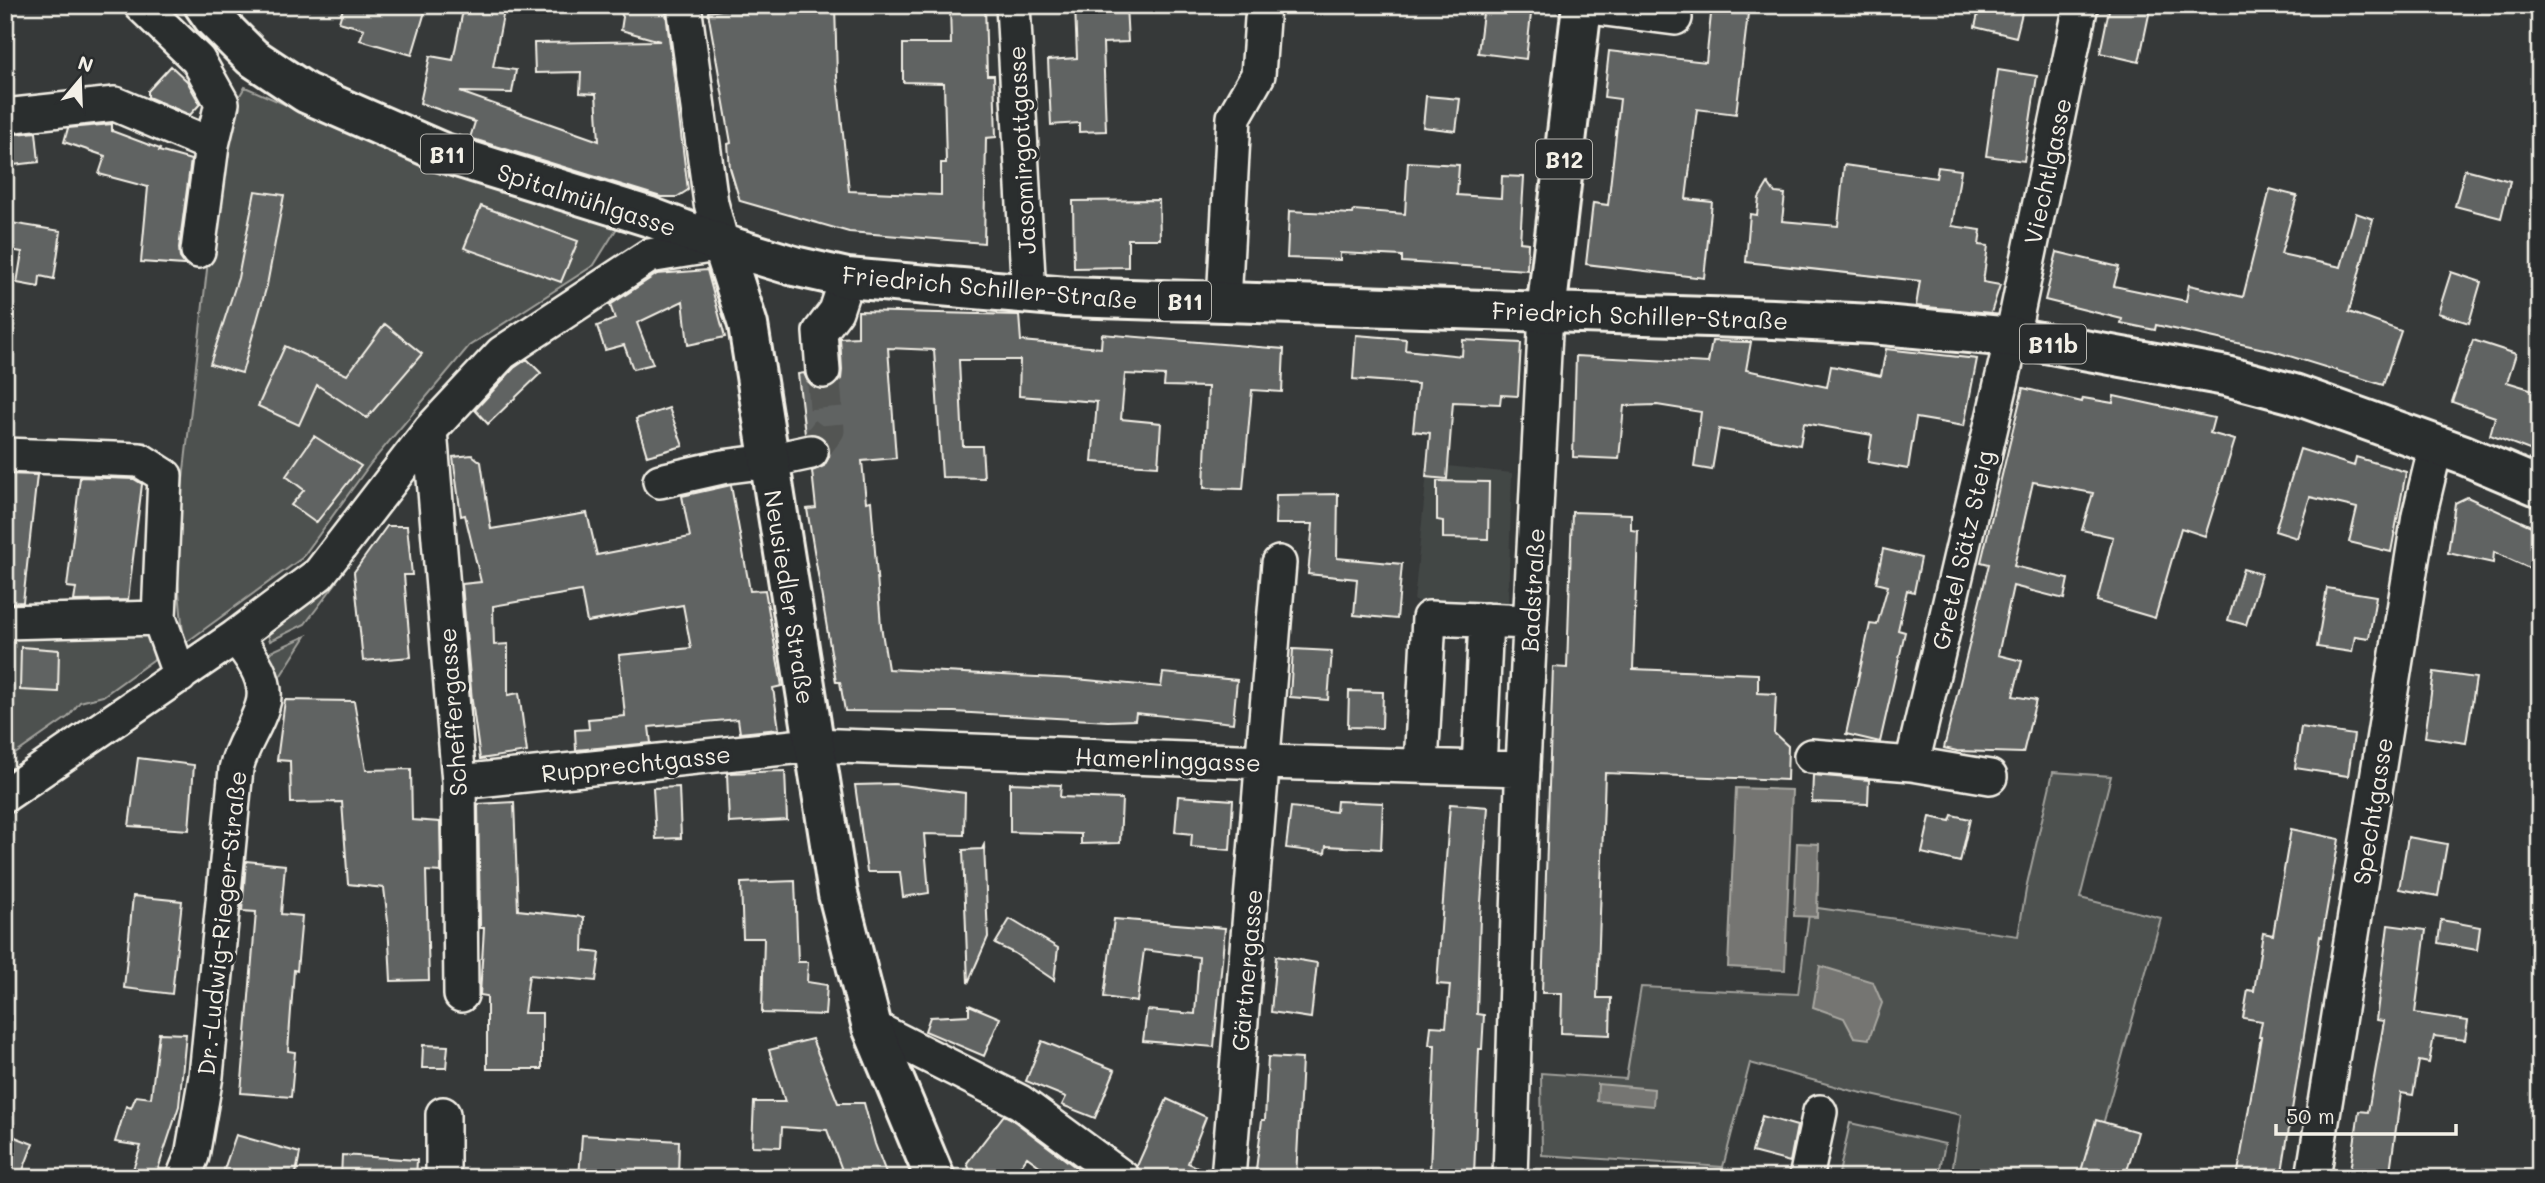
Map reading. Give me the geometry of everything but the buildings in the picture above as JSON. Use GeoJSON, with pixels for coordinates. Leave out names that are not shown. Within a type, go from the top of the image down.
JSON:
{"type":"FeatureCollection","features":[{"type":"Feature","properties":{"kind":"main road","name":"Spitalmühlgasse"},"geometry":{"type":"LineString","coordinates":[[204,5],[213,18],[252,57],[306,93],[441,152],[650,217],[722,244]]}},
{"type":"Feature","properties":{"kind":"main road","name":"Badstraße"},"geometry":{"type":"LineString","coordinates":[[1545,313],[1582,6]]}},
{"type":"Feature","properties":{"kind":"main road","name":"Friedrich Schiller-Straße"},"geometry":{"type":"LineString","coordinates":[[722,244],[794,266],[842,294],[1029,295],[1773,318],[2012,337],[2226,376],[2294,394],[2436,445],[2540,487]]}},
{"type":"Feature","properties":{"kind":"main road","name":"Neusiedler Straße"},"geometry":{"type":"LineString","coordinates":[[722,244],[748,325],[812,745],[838,894],[872,1027],[935,1178]]}},
{"type":"Feature","properties":{"kind":"street"},"geometry":{"type":"LineString","coordinates":[[141,5],[198,60],[222,103],[212,145],[198,251]]}},
{"type":"Feature","properties":{"kind":"street","name":"Neusiedler Straße"},"geometry":{"type":"LineString","coordinates":[[684,5],[711,203],[722,244]]}},
{"type":"Feature","properties":{"kind":"street","name":"Jasomirgottgasse"},"geometry":{"type":"LineString","coordinates":[[1013,5],[1029,295]]}},
{"type":"Feature","properties":{"kind":"street"},"geometry":{"type":"LineString","coordinates":[[1224,302],[1234,117],[1258,75],[1263,5]]}},
{"type":"Feature","properties":{"kind":"street","name":"Viechtlgasse"},"geometry":{"type":"LineString","coordinates":[[2012,337],[2081,5]]}},
{"type":"Feature","properties":{"kind":"street"},"geometry":{"type":"LineString","coordinates":[[1582,6],[1675,18]]}},
{"type":"Feature","properties":{"kind":"street"},"geometry":{"type":"LineString","coordinates":[[5,116],[114,104],[212,145]]}},
{"type":"Feature","properties":{"kind":"street"},"geometry":{"type":"LineString","coordinates":[[5,795],[180,676],[319,574],[430,430],[502,353],[649,256],[722,244]]}},
{"type":"Feature","properties":{"kind":"street"},"geometry":{"type":"LineString","coordinates":[[823,371],[820,332],[842,294]]}},
{"type":"Feature","properties":{"kind":"street","name":"Badstraße"},"geometry":{"type":"LineString","coordinates":[[1510,1178],[1516,940],[1545,313]]}},
{"type":"Feature","properties":{"kind":"street","name":"Gretel Sätz Steig"},"geometry":{"type":"LineString","coordinates":[[1912,764],[2012,337]]}},
{"type":"Feature","properties":{"kind":"street","name":"Scheffergasse"},"geometry":{"type":"LineString","coordinates":[[430,430],[459,782],[461,995]]}},
{"type":"Feature","properties":{"kind":"street","name":"Spechtgasse"},"geometry":{"type":"LineString","coordinates":[[2313,1178],[2420,516],[2436,445]]}},
{"type":"Feature","properties":{"kind":"street"},"geometry":{"type":"LineString","coordinates":[[660,481],[811,452]]}},
{"type":"Feature","properties":{"kind":"street"},"geometry":{"type":"LineString","coordinates":[[5,455],[140,460],[165,476],[159,618],[180,676]]}},
{"type":"Feature","properties":{"kind":"street","name":"Gärtnergasse"},"geometry":{"type":"LineString","coordinates":[[1228,1178],[1279,563]]}},
{"type":"Feature","properties":{"kind":"street"},"geometry":{"type":"LineString","coordinates":[[5,622],[159,618]]}},
{"type":"Feature","properties":{"kind":"street"},"geometry":{"type":"LineString","coordinates":[[1421,765],[1429,618],[1530,622]]}},
{"type":"Feature","properties":{"kind":"street"},"geometry":{"type":"LineString","coordinates":[[1479,768],[1486,620]]}},
{"type":"Feature","properties":{"kind":"street","name":"Dr.-Ludwig-Rieger-Straße"},"geometry":{"type":"LineString","coordinates":[[183,1178],[192,1156],[206,1076],[236,769],[239,753],[262,707],[264,696],[261,679],[251,654],[235,637]]}},
{"type":"Feature","properties":{"kind":"street","name":"Rupprechtgasse"},"geometry":{"type":"LineString","coordinates":[[459,782],[812,745]]}},
{"type":"Feature","properties":{"kind":"street","name":"Hamerlinggasse"},"geometry":{"type":"LineString","coordinates":[[812,745],[1523,769]]}},
{"type":"Feature","properties":{"kind":"street"},"geometry":{"type":"LineString","coordinates":[[1811,757],[1912,764],[1990,777]]}},
{"type":"Feature","properties":{"kind":"street"},"geometry":{"type":"LineString","coordinates":[[872,1027],[1020,1102],[1123,1178]]}},
{"type":"Feature","properties":{"kind":"street"},"geometry":{"type":"LineString","coordinates":[[1806,1178],[1820,1112]]}},
{"type":"Feature","properties":{"kind":"street"},"geometry":{"type":"LineString","coordinates":[[443,1114],[443,1178]]}},
{"type":"Feature","properties":{"kind":"shaded area"},"geometry":{"type":"Polygon","coordinates":[[[245,87],[429,167],[617,228],[594,265],[469,346],[371,463],[302,558],[184,644],[175,549],[224,121],[245,87]]]}},
{"type":"Feature","properties":{"kind":"shaded area"},"geometry":{"type":"Polygon","coordinates":[[[1439,353],[1456,355],[1448,466],[1512,473],[1508,604],[1414,601],[1439,353]]]}},
{"type":"Feature","properties":{"kind":"shaded area"},"geometry":{"type":"Polygon","coordinates":[[[336,583],[305,624],[270,641],[268,634],[290,609],[306,596],[336,583]]]}},
{"type":"Feature","properties":{"kind":"shaded area"},"geometry":{"type":"Polygon","coordinates":[[[157,625],[160,655],[103,696],[80,702],[68,717],[5,761],[5,627],[157,625]]]}},
{"type":"Feature","properties":{"kind":"shaded area"},"geometry":{"type":"Polygon","coordinates":[[[306,636],[269,694],[257,658],[306,636]]]}},
{"type":"Feature","properties":{"kind":"shaded area"},"geometry":{"type":"Polygon","coordinates":[[[2053,772],[2111,776],[2080,898],[2161,918],[2088,1178],[1951,1178],[1961,1115],[1849,1090],[1750,1063],[1723,1167],[1542,1155],[1541,1073],[1626,1079],[1641,987],[1798,994],[1810,907],[2018,936],[2053,772]]]}},
{"type":"Feature","properties":{"kind":"shaded area"},"geometry":{"type":"Polygon","coordinates":[[[1736,788],[1792,790],[1785,970],[1728,967],[1736,788]]]}},
{"type":"Feature","properties":{"kind":"shaded area"},"geometry":{"type":"Polygon","coordinates":[[[1797,843],[1819,844],[1817,917],[1794,916],[1797,843]]]}},
{"type":"Feature","properties":{"kind":"shaded area"},"geometry":{"type":"Polygon","coordinates":[[[1820,966],[1873,982],[1882,1003],[1869,1039],[1854,1037],[1844,1018],[1813,1007],[1820,966]]]}},
{"type":"Feature","properties":{"kind":"shaded area"},"geometry":{"type":"Polygon","coordinates":[[[1598,1084],[1654,1089],[1653,1106],[1597,1101],[1598,1084]]]}},
{"type":"Feature","properties":{"kind":"shaded area"},"geometry":{"type":"Polygon","coordinates":[[[1850,1123],[1945,1144],[1938,1178],[1838,1178],[1850,1123]]]}},
{"type":"Feature","properties":{"kind":"tunnel"},"geometry":{"type":"LineString","coordinates":[[811,452],[828,430],[823,371]]}}]}
